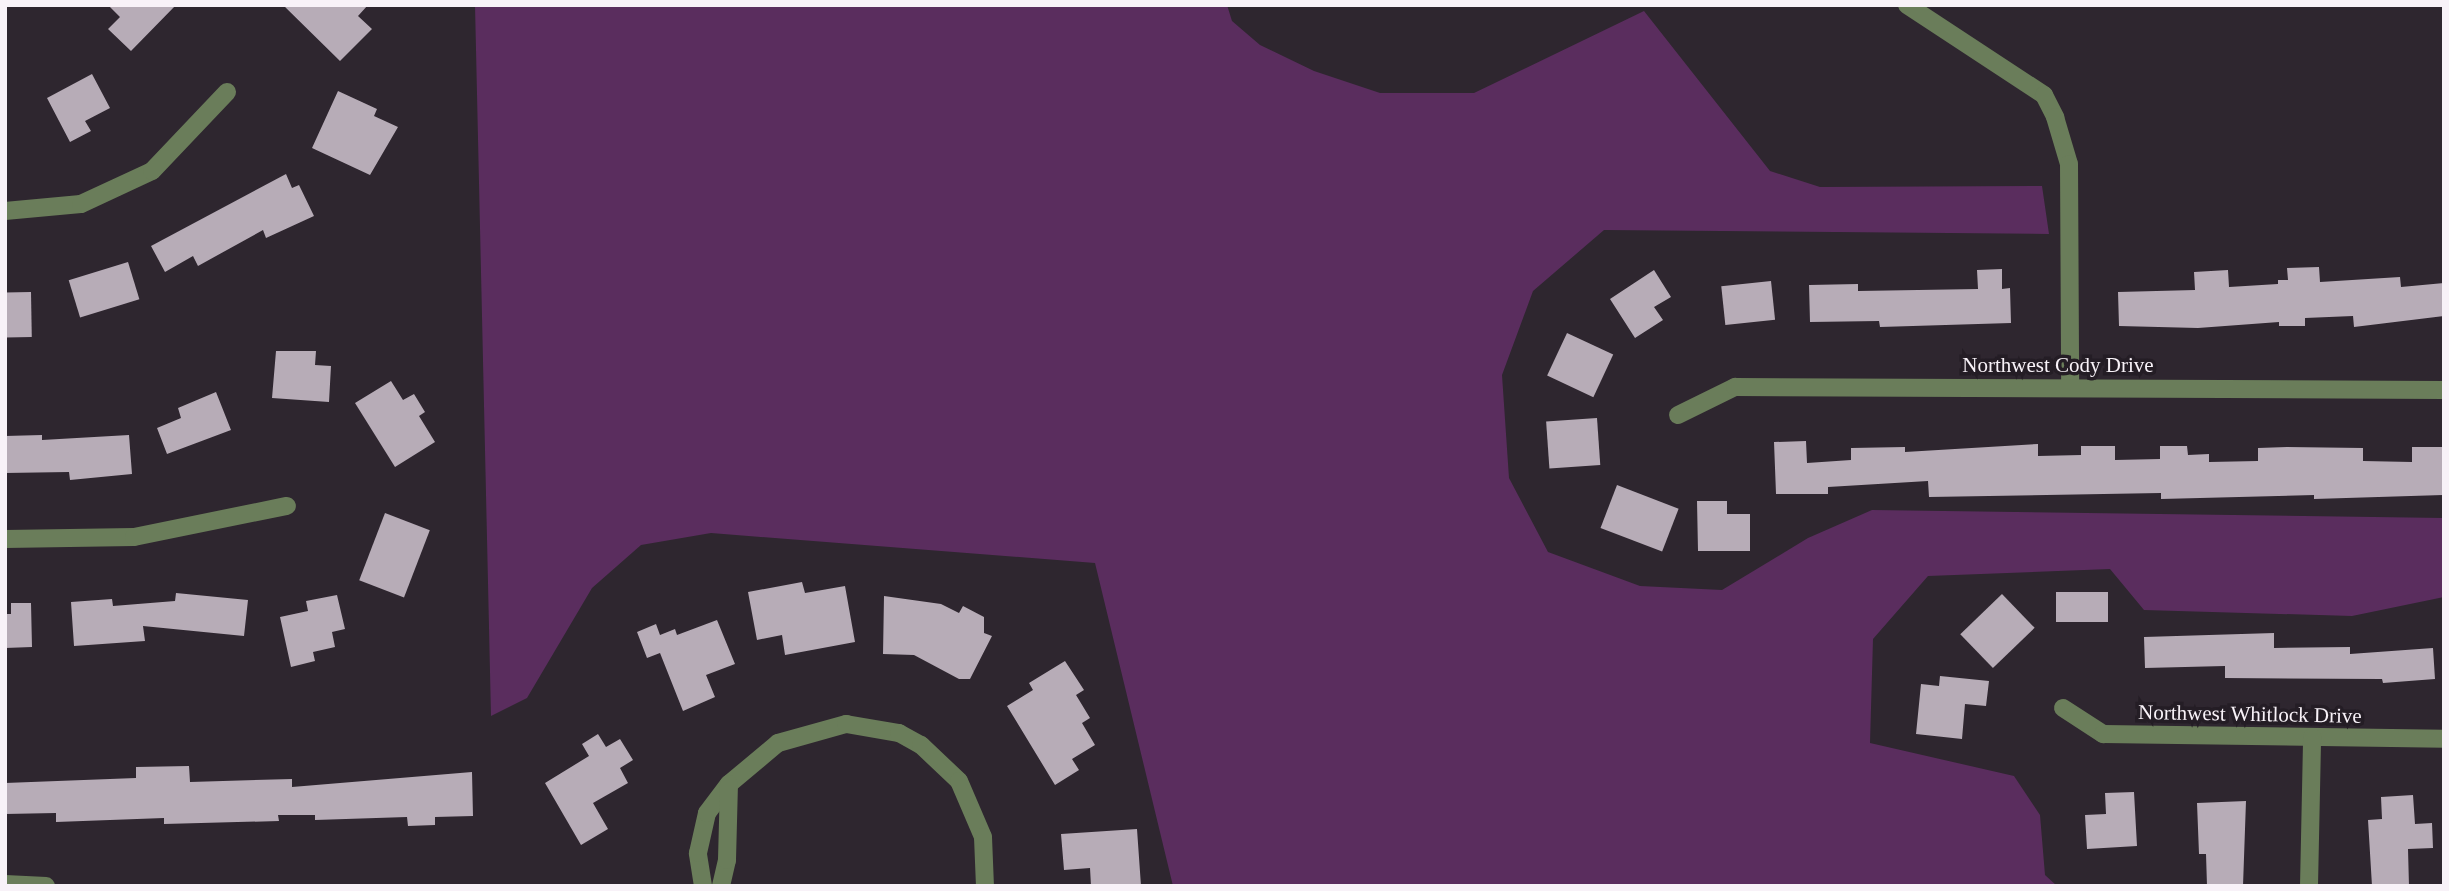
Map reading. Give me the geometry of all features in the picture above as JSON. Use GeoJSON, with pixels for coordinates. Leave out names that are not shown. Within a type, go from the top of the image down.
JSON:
{"type":"FeatureCollection","features":[{"type":"Feature","properties":{"kind":"street"},"geometry":{"type":"LineString","coordinates":[[1907,5],[2044,95],[2055,117],[2068,164],[2070,387]]}},
{"type":"Feature","properties":{"kind":"street"},"geometry":{"type":"LineString","coordinates":[[5,211],[81,204],[152,171],[227,92]]}},
{"type":"Feature","properties":{"kind":"street","name":"Northwest Cody Drive"},"geometry":{"type":"LineString","coordinates":[[1678,415],[1735,387],[2444,390]]}},
{"type":"Feature","properties":{"kind":"street"},"geometry":{"type":"LineString","coordinates":[[5,539],[134,537],[287,506]]}},
{"type":"Feature","properties":{"kind":"street","name":"Northwest Whitlock Drive"},"geometry":{"type":"LineString","coordinates":[[2063,708],[2103,734],[2444,739]]}},
{"type":"Feature","properties":{"kind":"street"},"geometry":{"type":"LineString","coordinates":[[703,886],[698,853],[707,813],[729,784],[778,743],[821,727],[856,724],[899,733],[942,761],[973,805],[983,837],[985,886]]}},
{"type":"Feature","properties":{"kind":"street"},"geometry":{"type":"LineString","coordinates":[[2309,886],[2312,737]]}},
{"type":"Feature","properties":{"kind":"street"},"geometry":{"type":"LineString","coordinates":[[721,886],[727,860],[729,784]]}},
{"type":"Feature","properties":{"kind":"street"},"geometry":{"type":"LineString","coordinates":[[5,884],[46,886]]}},
{"type":"Feature","properties":{"kind":"shaded area"},"geometry":{"type":"Polygon","coordinates":[[[475,5],[1227,5],[1232,21],[1260,45],[1314,71],[1380,93],[1474,93],[1644,11],[1770,171],[1820,187],[2042,186],[2049,234],[1604,230],[1533,291],[1502,375],[1509,478],[1548,552],[1640,586],[1722,590],[1808,538],[1872,510],[2444,518],[2444,597],[2352,616],[2144,610],[2110,569],[1928,576],[1873,639],[1870,743],[2014,776],[2040,815],[2045,875],[2057,886],[1173,886],[1095,563],[711,533],[641,545],[592,588],[527,698],[491,716],[475,5]]]}},
{"type":"Feature","properties":{"kind":"building"},"geometry":{"type":"Polygon","coordinates":[[[108,5],[176,5],[131,51],[108,29],[120,17],[108,5]]]}},
{"type":"Feature","properties":{"kind":"building"},"geometry":{"type":"Polygon","coordinates":[[[283,5],[368,5],[358,16],[372,29],[340,61],[283,5]]]}},
{"type":"Feature","properties":{"kind":"building"},"geometry":{"type":"Polygon","coordinates":[[[92,74],[110,108],[85,121],[91,131],[70,142],[47,98],[92,74]]]}},
{"type":"Feature","properties":{"kind":"building"},"geometry":{"type":"Polygon","coordinates":[[[338,91],[377,109],[374,116],[398,127],[370,175],[312,148],[338,91]]]}},
{"type":"Feature","properties":{"kind":"building"},"geometry":{"type":"Polygon","coordinates":[[[286,174],[292,188],[299,185],[314,216],[266,238],[263,230],[198,266],[193,256],[165,272],[151,246],[286,174]]]}},
{"type":"Feature","properties":{"kind":"building"},"geometry":{"type":"Polygon","coordinates":[[[128,262],[139,299],[80,317],[69,280],[128,262]]]}},
{"type":"Feature","properties":{"kind":"building"},"geometry":{"type":"Polygon","coordinates":[[[2319,267],[2320,282],[2400,277],[2401,287],[2444,283],[2444,316],[2354,327],[2353,316],[2305,318],[2305,326],[2279,326],[2279,322],[2198,328],[2119,326],[2118,292],[2195,290],[2194,272],[2228,270],[2229,287],[2278,284],[2278,280],[2288,280],[2287,268],[2319,267]]]}},
{"type":"Feature","properties":{"kind":"building"},"geometry":{"type":"Polygon","coordinates":[[[2002,269],[2002,289],[2010,288],[2011,323],[1880,327],[1879,321],[1810,322],[1809,285],[1858,284],[1858,291],[1978,289],[1977,270],[2002,269]]]}},
{"type":"Feature","properties":{"kind":"building"},"geometry":{"type":"Polygon","coordinates":[[[1654,270],[1671,297],[1654,307],[1663,320],[1635,338],[1610,299],[1654,270]]]}},
{"type":"Feature","properties":{"kind":"building"},"geometry":{"type":"Polygon","coordinates":[[[1771,281],[1775,320],[1725,325],[1721,286],[1771,281]]]}},
{"type":"Feature","properties":{"kind":"building"},"geometry":{"type":"Polygon","coordinates":[[[5,292],[31,292],[32,337],[6,337],[5,292]]]}},
{"type":"Feature","properties":{"kind":"building"},"geometry":{"type":"Polygon","coordinates":[[[1567,333],[1613,355],[1593,397],[1547,376],[1567,333]]]}},
{"type":"Feature","properties":{"kind":"building"},"geometry":{"type":"Polygon","coordinates":[[[276,351],[316,351],[315,365],[331,366],[329,402],[272,398],[276,351]]]}},
{"type":"Feature","properties":{"kind":"building"},"geometry":{"type":"Polygon","coordinates":[[[391,381],[403,400],[414,394],[425,412],[419,416],[435,442],[395,467],[355,403],[391,381]]]}},
{"type":"Feature","properties":{"kind":"building"},"geometry":{"type":"Polygon","coordinates":[[[216,392],[231,430],[167,454],[157,428],[181,418],[178,408],[216,392]]]}},
{"type":"Feature","properties":{"kind":"building"},"geometry":{"type":"Polygon","coordinates":[[[1597,418],[1600,465],[1549,468],[1546,422],[1597,418]]]}},
{"type":"Feature","properties":{"kind":"building"},"geometry":{"type":"Polygon","coordinates":[[[42,435],[42,440],[129,435],[132,474],[70,480],[69,472],[5,473],[5,436],[42,435]]]}},
{"type":"Feature","properties":{"kind":"building"},"geometry":{"type":"Polygon","coordinates":[[[1806,441],[1807,463],[1851,460],[1851,448],[1905,447],[1905,452],[2038,444],[2038,456],[2081,455],[2081,446],[2115,446],[2115,460],[2160,459],[2160,446],[2187,446],[2188,455],[2209,454],[2209,462],[2258,461],[2258,448],[2287,447],[2363,448],[2363,461],[2412,462],[2412,447],[2443,447],[2443,495],[2314,499],[2314,495],[2161,499],[2161,493],[1929,497],[1928,481],[1828,487],[1828,494],[1776,494],[1774,442],[1806,441]]]}},
{"type":"Feature","properties":{"kind":"building"},"geometry":{"type":"Polygon","coordinates":[[[1617,485],[1679,509],[1662,552],[1601,528],[1617,485]]]}},
{"type":"Feature","properties":{"kind":"building"},"geometry":{"type":"Polygon","coordinates":[[[1697,501],[1727,501],[1727,514],[1750,514],[1750,551],[1698,551],[1697,501]]]}},
{"type":"Feature","properties":{"kind":"building"},"geometry":{"type":"Polygon","coordinates":[[[385,513],[430,530],[404,597],[359,580],[385,513]]]}},
{"type":"Feature","properties":{"kind":"building"},"geometry":{"type":"Polygon","coordinates":[[[802,582],[805,593],[845,586],[855,642],[785,655],[782,635],[757,640],[748,592],[802,582]]]}},
{"type":"Feature","properties":{"kind":"building"},"geometry":{"type":"Polygon","coordinates":[[[2056,592],[2108,592],[2108,622],[2056,622],[2056,592]]]}},
{"type":"Feature","properties":{"kind":"building"},"geometry":{"type":"Polygon","coordinates":[[[176,593],[248,600],[244,636],[143,626],[145,641],[74,646],[71,602],[112,599],[113,606],[175,601],[176,593]]]}},
{"type":"Feature","properties":{"kind":"building"},"geometry":{"type":"Polygon","coordinates":[[[2002,594],[2035,628],[1993,668],[1960,634],[2002,594]]]}},
{"type":"Feature","properties":{"kind":"building"},"geometry":{"type":"Polygon","coordinates":[[[337,595],[345,629],[332,632],[335,647],[313,652],[315,661],[291,667],[280,617],[308,611],[306,601],[337,595]]]}},
{"type":"Feature","properties":{"kind":"building"},"geometry":{"type":"Polygon","coordinates":[[[884,596],[941,604],[959,613],[963,606],[984,617],[984,633],[992,636],[970,679],[959,679],[914,655],[883,654],[884,596]]]}},
{"type":"Feature","properties":{"kind":"building"},"geometry":{"type":"Polygon","coordinates":[[[11,603],[31,603],[32,647],[5,648],[5,614],[11,614],[11,603]]]}},
{"type":"Feature","properties":{"kind":"building"},"geometry":{"type":"Polygon","coordinates":[[[717,620],[735,664],[706,675],[715,697],[683,711],[660,653],[647,658],[637,632],[656,624],[660,635],[675,629],[677,635],[717,620]]]}},
{"type":"Feature","properties":{"kind":"building"},"geometry":{"type":"Polygon","coordinates":[[[2274,633],[2274,648],[2350,647],[2350,654],[2433,648],[2435,679],[2383,683],[2382,679],[2225,678],[2225,666],[2145,668],[2144,637],[2274,633]]]}},
{"type":"Feature","properties":{"kind":"building"},"geometry":{"type":"Polygon","coordinates":[[[1065,661],[1084,690],[1076,695],[1090,718],[1082,723],[1095,745],[1072,759],[1079,770],[1055,785],[1007,706],[1033,690],[1029,683],[1065,661]]]}},
{"type":"Feature","properties":{"kind":"building"},"geometry":{"type":"Polygon","coordinates":[[[1940,676],[1989,681],[1986,706],[1965,704],[1962,739],[1916,734],[1921,684],[1939,686],[1940,676]]]}},
{"type":"Feature","properties":{"kind":"building"},"geometry":{"type":"Polygon","coordinates":[[[598,734],[606,747],[620,739],[633,760],[620,768],[628,783],[593,803],[608,829],[581,845],[545,783],[589,756],[582,744],[598,734]]]}},
{"type":"Feature","properties":{"kind":"building"},"geometry":{"type":"Polygon","coordinates":[[[189,766],[190,782],[292,779],[292,787],[472,772],[473,816],[435,817],[435,825],[408,826],[407,817],[315,820],[315,815],[278,815],[279,821],[164,824],[164,818],[56,822],[56,813],[5,814],[5,783],[136,778],[136,767],[189,766]]]}},
{"type":"Feature","properties":{"kind":"building"},"geometry":{"type":"Polygon","coordinates":[[[2134,792],[2137,846],[2087,849],[2085,815],[2106,814],[2105,793],[2134,792]]]}},
{"type":"Feature","properties":{"kind":"building"},"geometry":{"type":"Polygon","coordinates":[[[2413,795],[2415,824],[2432,823],[2433,848],[2408,849],[2409,886],[2372,886],[2368,820],[2382,819],[2381,797],[2413,795]]]}},
{"type":"Feature","properties":{"kind":"building"},"geometry":{"type":"Polygon","coordinates":[[[2246,801],[2243,886],[2207,886],[2206,854],[2199,854],[2197,803],[2246,801]]]}},
{"type":"Feature","properties":{"kind":"building"},"geometry":{"type":"Polygon","coordinates":[[[1137,829],[1141,886],[1091,886],[1090,868],[1064,870],[1061,834],[1137,829]]]}}]}
